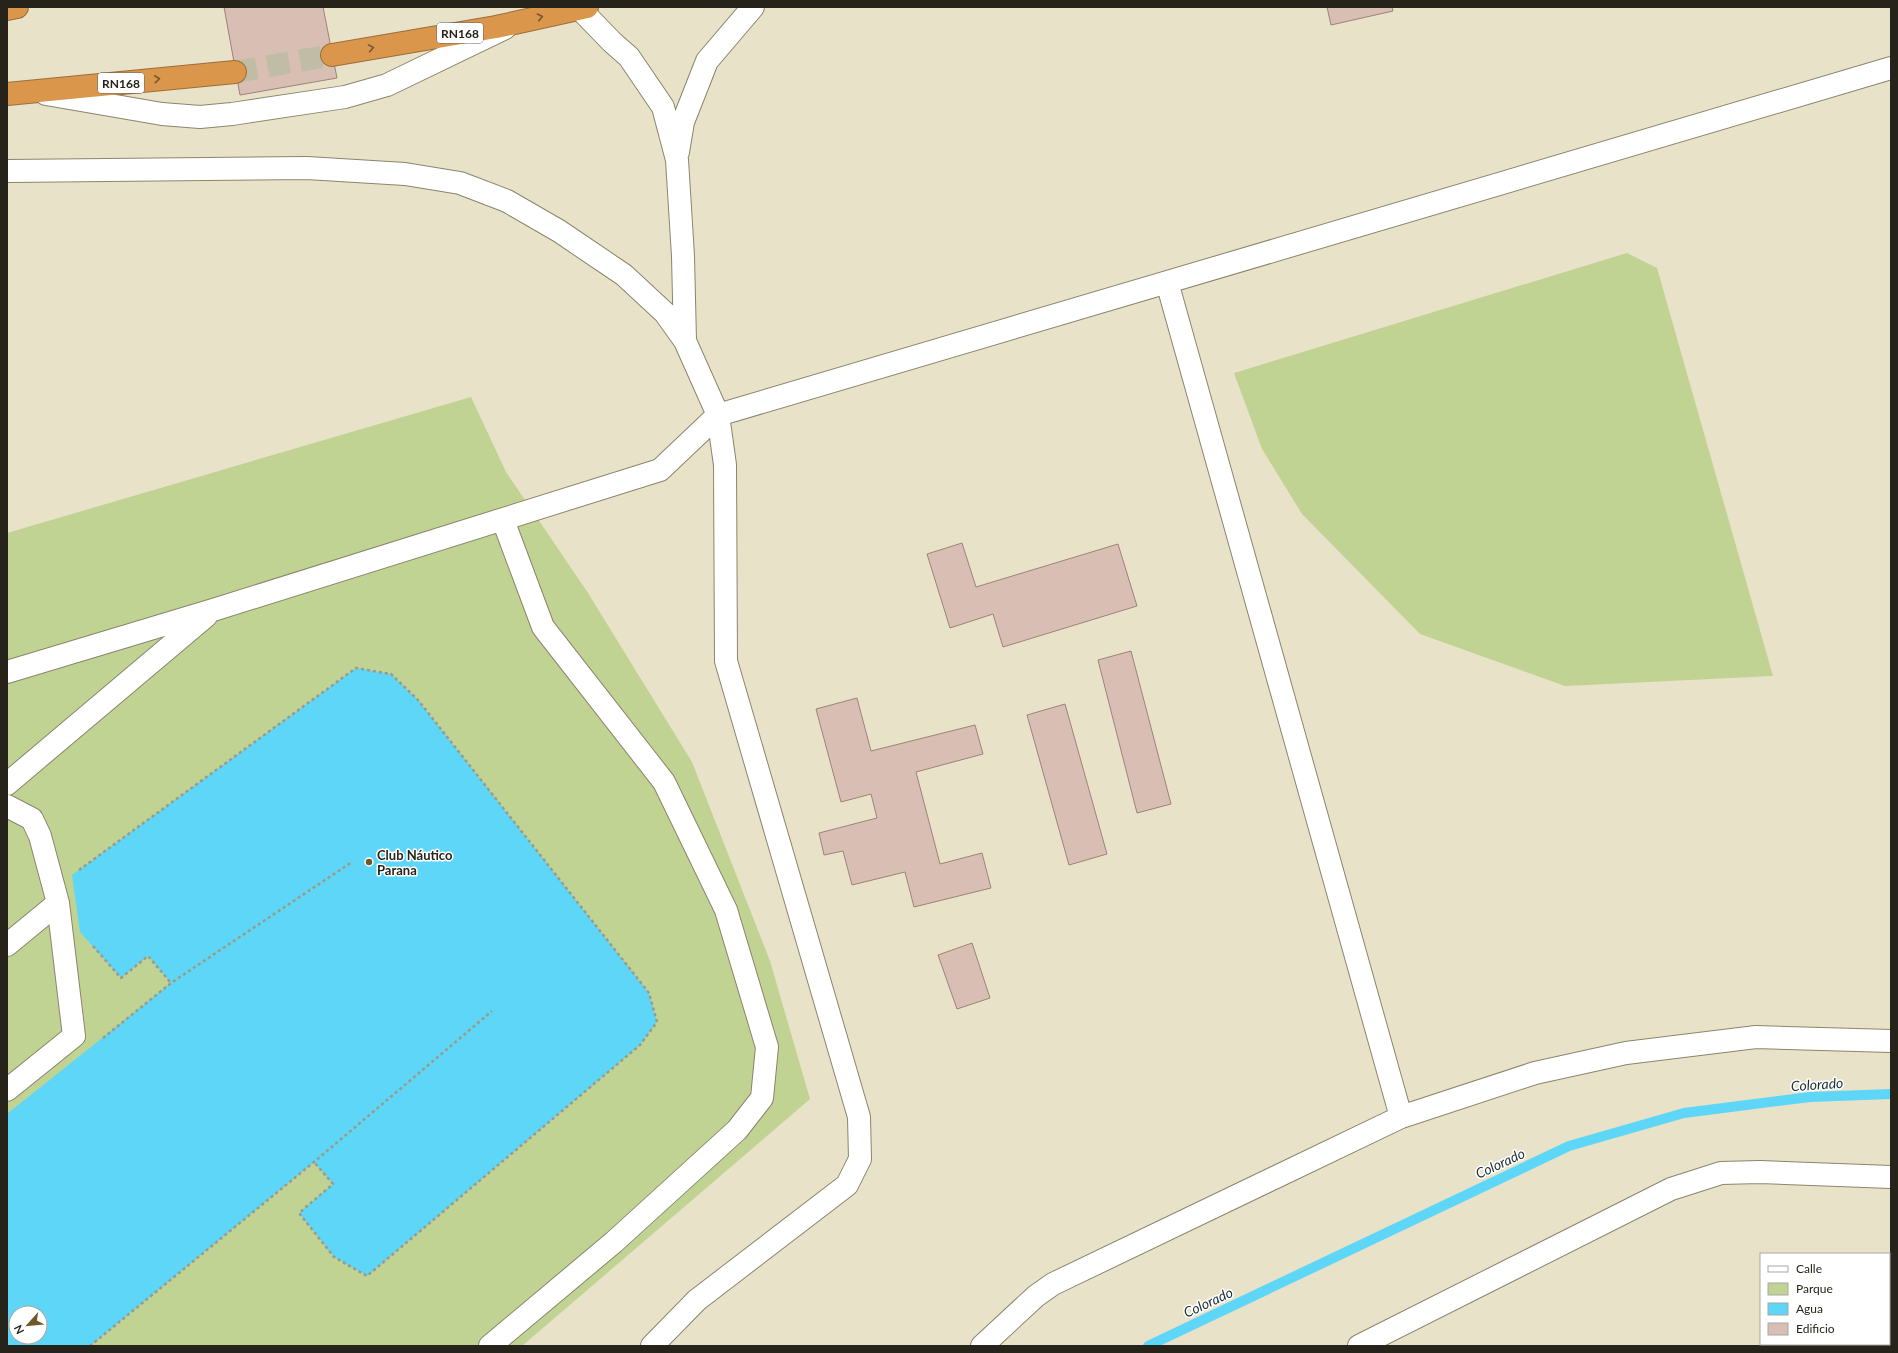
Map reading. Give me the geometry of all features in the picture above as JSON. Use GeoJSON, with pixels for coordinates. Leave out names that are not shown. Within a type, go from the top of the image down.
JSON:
{"type":"FeatureCollection","features":[{"type":"Feature","properties":{"kind":"highway"},"geometry":{"type":"LineString","coordinates":[[7,9],[17,7]]}},
{"type":"Feature","properties":{"kind":"highway","name":"RN168"},"geometry":{"type":"LineString","coordinates":[[332,55],[517,22],[584,8]]}},
{"type":"Feature","properties":{"kind":"highway","name":"RN168"},"geometry":{"type":"LineString","coordinates":[[7,94],[235,72]]}},
{"type":"Feature","properties":{"kind":"street"},"geometry":{"type":"LineString","coordinates":[[677,160],[683,122],[707,61],[753,7]]}},
{"type":"Feature","properties":{"kind":"street"},"geometry":{"type":"LineString","coordinates":[[584,8],[612,42],[629,57],[663,106],[677,160],[683,256],[685,341]]}},
{"type":"Feature","properties":{"kind":"street"},"geometry":{"type":"LineString","coordinates":[[33,91],[162,114],[200,117],[232,114],[344,97],[387,85],[517,22]]}},
{"type":"Feature","properties":{"kind":"street"},"geometry":{"type":"LineString","coordinates":[[7,672],[213,610],[660,470],[718,415],[1891,68]]}},
{"type":"Feature","properties":{"kind":"street"},"geometry":{"type":"LineString","coordinates":[[7,171],[307,168],[405,174],[460,183],[507,201],[559,231],[624,275],[665,313],[685,341],[718,415],[725,465],[726,661],[859,1117],[860,1159],[847,1185],[697,1300],[652,1346]]}},
{"type":"Feature","properties":{"kind":"street"},"geometry":{"type":"LineString","coordinates":[[1167,282],[1401,1117]]}},
{"type":"Feature","properties":{"kind":"street"},"geometry":{"type":"LineString","coordinates":[[490,1346],[614,1242],[737,1130],[762,1098],[767,1046],[726,910],[664,782],[543,626],[503,520]]}},
{"type":"Feature","properties":{"kind":"street"},"geometry":{"type":"LineString","coordinates":[[7,784],[213,610]]}},
{"type":"Feature","properties":{"kind":"street"},"geometry":{"type":"LineString","coordinates":[[7,806],[32,819],[40,836],[58,903],[74,1036],[7,1090]]}},
{"type":"Feature","properties":{"kind":"street"},"geometry":{"type":"LineString","coordinates":[[7,945],[58,903]]}},
{"type":"Feature","properties":{"kind":"street"},"geometry":{"type":"LineString","coordinates":[[982,1346],[1036,1296],[1053,1284],[1401,1117],[1535,1073],[1626,1053],[1756,1037],[1891,1041]]}},
{"type":"Feature","properties":{"kind":"street"},"geometry":{"type":"LineString","coordinates":[[1359,1346],[1679,1186],[1721,1173],[1760,1172],[1891,1177]]}},
{"type":"Feature","properties":{"kind":"path"},"geometry":{"type":"LineString","coordinates":[[78,871],[356,668],[391,674],[418,700],[649,993],[657,1022],[640,1045],[367,1276],[334,1257],[299,1213],[333,1184],[314,1162]]}},
{"type":"Feature","properties":{"kind":"path"},"geometry":{"type":"LineString","coordinates":[[98,1041],[171,983],[352,862]]}},
{"type":"Feature","properties":{"kind":"path"},"geometry":{"type":"LineString","coordinates":[[91,944],[121,978],[148,956],[171,983]]}},
{"type":"Feature","properties":{"kind":"path"},"geometry":{"type":"LineString","coordinates":[[90,1346],[314,1162],[492,1011]]}},
{"type":"Feature","properties":{"kind":"green space"},"geometry":{"type":"Polygon","coordinates":[[[1627,253],[1657,268],[1773,676],[1565,686],[1420,634],[1302,514],[1262,449],[1234,373],[1627,253]]]}},
{"type":"Feature","properties":{"kind":"green space","name":"Club Náutico Parana"},"geometry":{"type":"Polygon","coordinates":[[[471,397],[506,472],[588,593],[692,762],[770,961],[810,1099],[522,1346],[7,1346],[7,533],[471,397]]]}},
{"type":"Feature","properties":{"kind":"water"},"geometry":{"type":"Polygon","coordinates":[[[356,668],[391,674],[418,700],[649,993],[657,1022],[640,1045],[367,1276],[334,1257],[299,1213],[333,1184],[314,1162],[90,1346],[7,1346],[7,1114],[171,983],[148,956],[121,978],[80,932],[72,875],[356,668]]]}},
{"type":"Feature","properties":{"kind":"building"},"geometry":{"type":"Polygon","coordinates":[[[224,7],[323,7],[337,78],[240,95],[224,7]]]}},
{"type":"Feature","properties":{"kind":"building"},"geometry":{"type":"Polygon","coordinates":[[[1327,7],[1392,7],[1393,11],[1331,25],[1327,7]]]}},
{"type":"Feature","properties":{"kind":"building"},"geometry":{"type":"Polygon","coordinates":[[[962,543],[976,587],[1118,544],[1137,606],[1003,647],[993,614],[950,628],[927,554],[962,543]]]}},
{"type":"Feature","properties":{"kind":"building"},"geometry":{"type":"Polygon","coordinates":[[[1131,651],[1171,804],[1137,813],[1098,660],[1131,651]]]}},
{"type":"Feature","properties":{"kind":"building"},"geometry":{"type":"Polygon","coordinates":[[[857,698],[871,751],[975,725],[983,754],[916,772],[940,864],[982,853],[991,888],[914,907],[905,872],[852,885],[843,851],[824,855],[819,833],[877,818],[871,794],[841,802],[816,709],[857,698]]]}},
{"type":"Feature","properties":{"kind":"building"},"geometry":{"type":"Polygon","coordinates":[[[1065,704],[1107,854],[1069,865],[1027,715],[1065,704]]]}},
{"type":"Feature","properties":{"kind":"building"},"geometry":{"type":"Polygon","coordinates":[[[972,943],[990,998],[957,1009],[938,955],[972,943]]]}},
{"type":"Feature","properties":{"kind":"waterway","name":"Colorado"},"geometry":{"type":"LineString","coordinates":[[1148,1346],[1569,1146],[1684,1113],[1810,1097],[1891,1094]]}},
{"type":"Feature","properties":{"kind":"tunnel"},"geometry":{"type":"LineString","coordinates":[[235,72],[332,55]]}},
{"type":"Feature","properties":{"kind":"place","name":"Club Náutico Parana"},"geometry":{"type":"Point","coordinates":[369,862]}}]}
